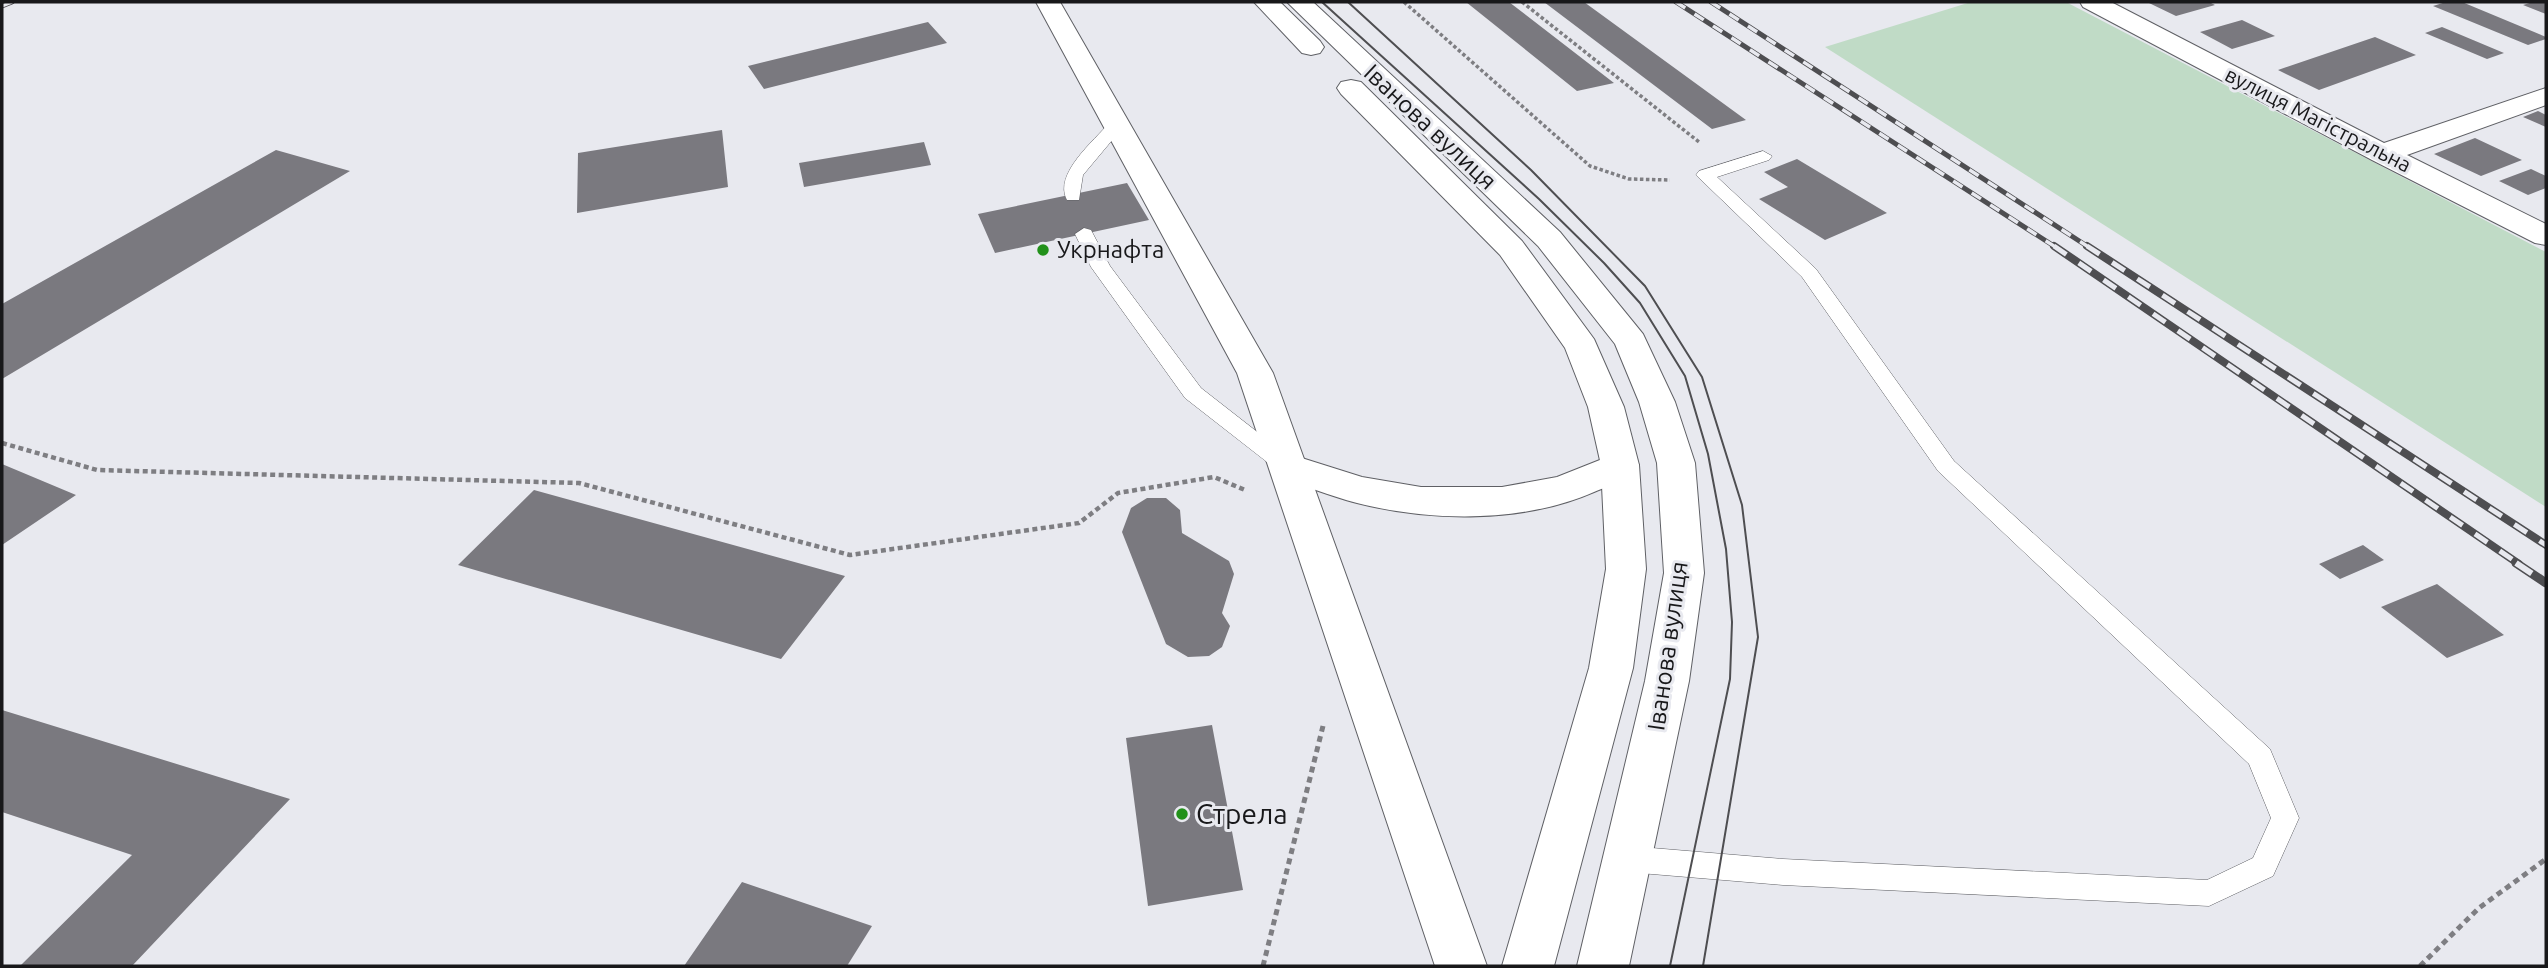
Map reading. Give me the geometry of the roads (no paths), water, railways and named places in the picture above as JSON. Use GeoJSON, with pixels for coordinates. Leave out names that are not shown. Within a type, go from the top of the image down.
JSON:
{"type":"FeatureCollection","features":[{"type":"Feature","properties":{"kind":"main road"},"geometry":{"type":"LineString","coordinates":[[1048,2],[1255,373],[1461,966]]}},
{"type":"Feature","properties":{"kind":"main road","name":"Іванова вулиця"},"geometry":{"type":"LineString","coordinates":[[1266,2],[1511,248],[1582,347],[1606,407],[1620,465],[1626,569],[1611,668],[1528,966]]}},
{"type":"Feature","properties":{"kind":"main road","name":"Іванова вулиця"},"geometry":{"type":"LineString","coordinates":[[1299,2],[1549,239],[1632,342],[1657,402],[1676,463],[1684,573],[1667,681],[1603,966]]}},
{"type":"Feature","properties":{"kind":"main road","name":"вулиця Магістральна"},"geometry":{"type":"LineString","coordinates":[[2092,2],[2382,154],[2546,236]]}},
{"type":"Feature","properties":{"kind":"main road"},"geometry":{"type":"LineString","coordinates":[[2382,154],[2546,96]]}},
{"type":"Feature","properties":{"kind":"main road"},"geometry":{"type":"LineString","coordinates":[[1289,467],[1359,490],[1421,501],[1502,501],[1565,489],[1620,465]]}},
{"type":"Feature","properties":{"kind":"lane"},"geometry":{"type":"LineString","coordinates":[[1073,195],[1074,174],[1116,126]]}},
{"type":"Feature","properties":{"kind":"lane"},"geometry":{"type":"LineString","coordinates":[[1628,859],[1783,872],[2209,893],[2263,867],[2286,818],[2260,757],[1946,466],[1809,273],[1705,175],[1763,156]]}},
{"type":"Feature","properties":{"kind":"lane"},"geometry":{"type":"LineString","coordinates":[[1084,234],[1101,267],[1193,393],[1289,467]]}},
{"type":"Feature","properties":{"kind":"tram line"},"geometry":{"type":"LineString","coordinates":[[1322,2],[1539,199],[1604,263],[1640,303],[1685,376],[1708,454],[1726,549],[1732,622],[1730,679],[1670,966]]}},
{"type":"Feature","properties":{"kind":"tram line"},"geometry":{"type":"LineString","coordinates":[[1348,2],[1531,170],[1645,286],[1702,377],[1742,505],[1758,637],[1703,966]]}},
{"type":"Feature","properties":{"kind":"railway"},"geometry":{"type":"LineString","coordinates":[[2,6],[12,2]]}},
{"type":"Feature","properties":{"kind":"railway"},"geometry":{"type":"LineString","coordinates":[[1676,2],[2056,247]]}},
{"type":"Feature","properties":{"kind":"railway"},"geometry":{"type":"LineString","coordinates":[[1711,2],[2090,248]]}},
{"type":"Feature","properties":{"kind":"railway"},"geometry":{"type":"LineString","coordinates":[[2087,246],[2546,545]]}},
{"type":"Feature","properties":{"kind":"railway"},"geometry":{"type":"LineString","coordinates":[[2056,247],[2519,564]]}},
{"type":"Feature","properties":{"kind":"railway"},"geometry":{"type":"LineString","coordinates":[[2516,563],[2546,583]]}},
{"type":"Feature","properties":{"kind":"place","name":"Укрнафта"},"geometry":{"type":"Point","coordinates":[1043,250]}},
{"type":"Feature","properties":{"kind":"place","name":"Стрела"},"geometry":{"type":"Point","coordinates":[1182,814]}}]}
